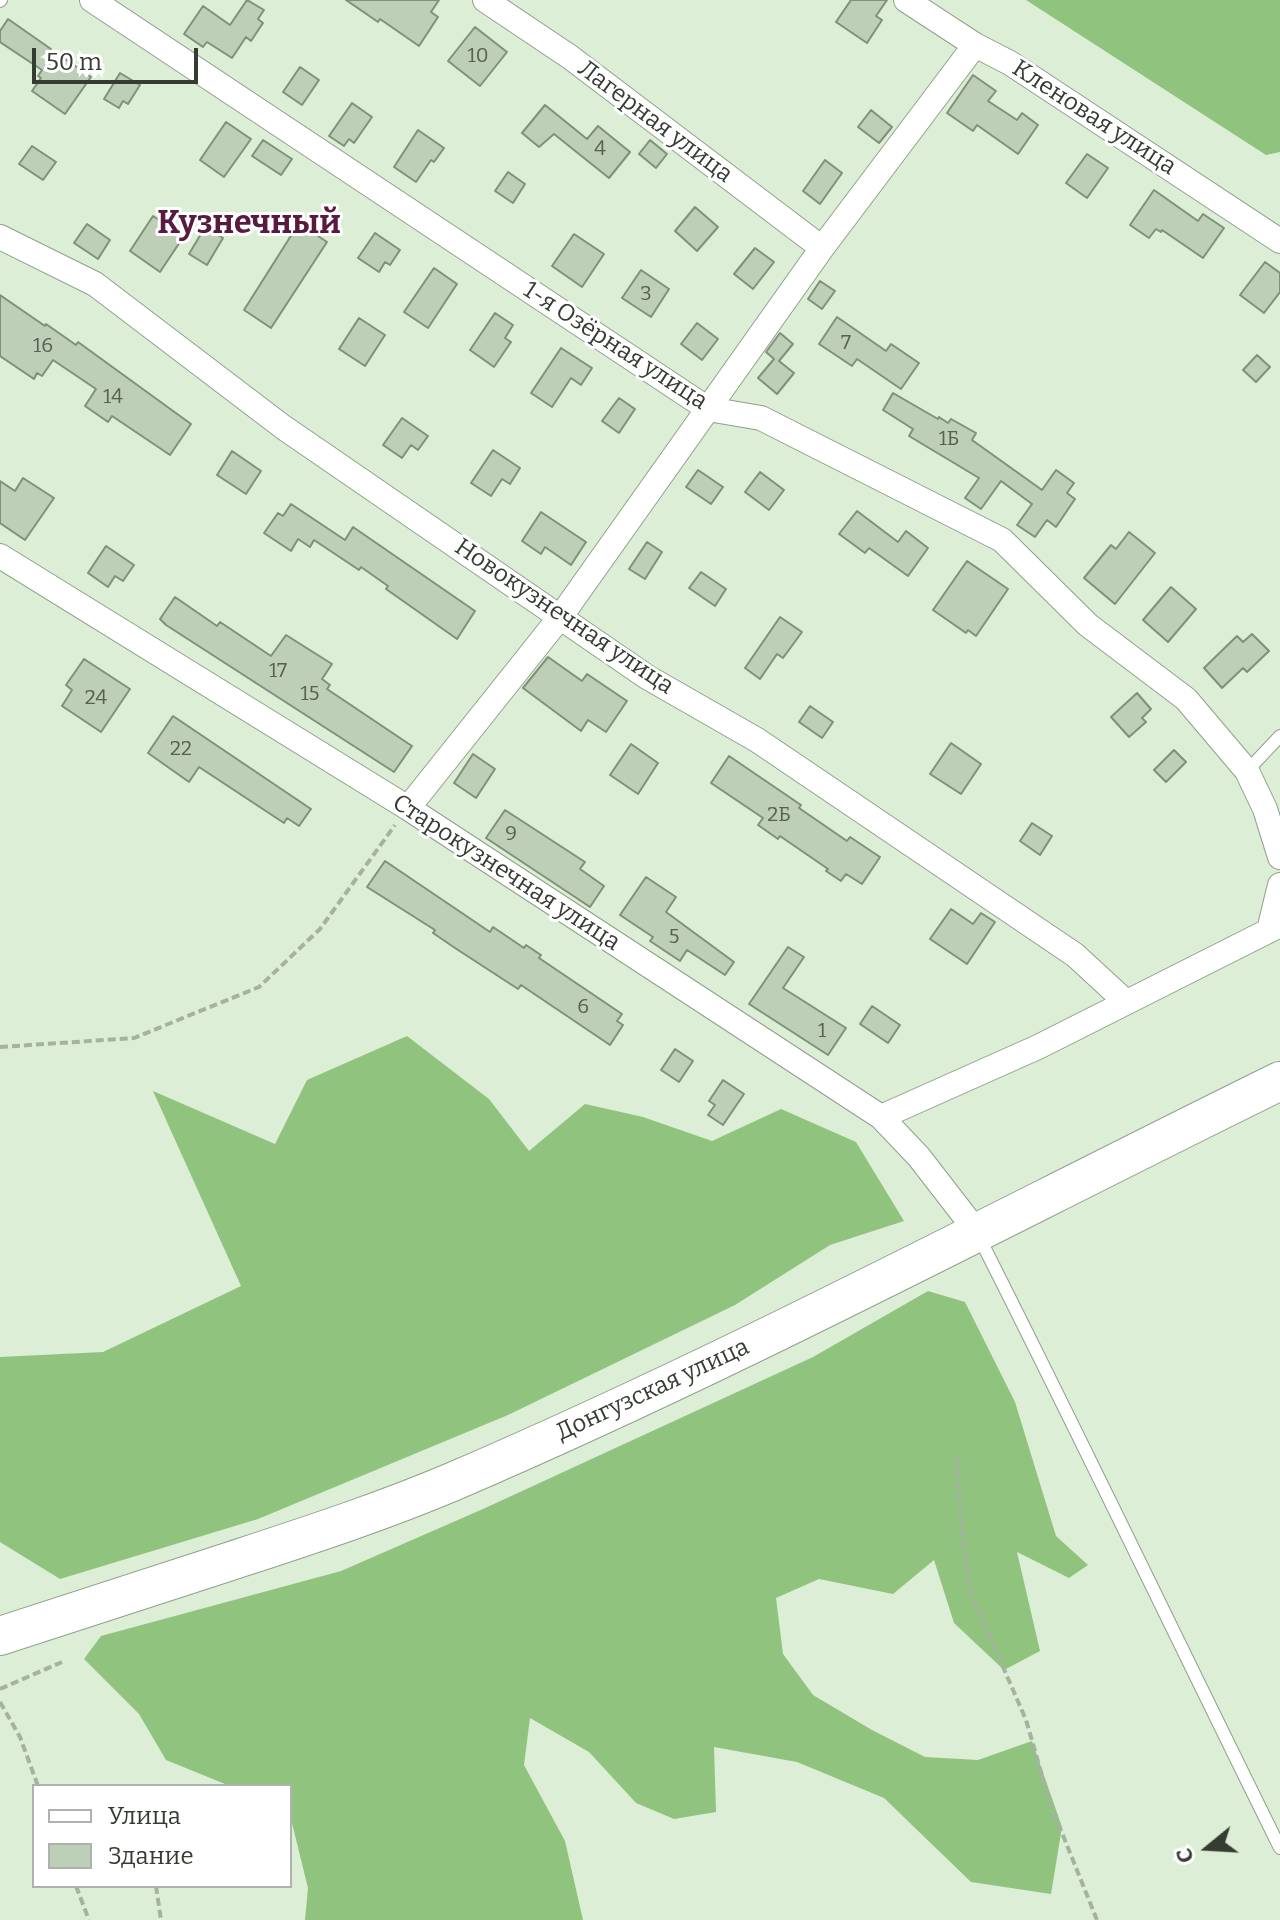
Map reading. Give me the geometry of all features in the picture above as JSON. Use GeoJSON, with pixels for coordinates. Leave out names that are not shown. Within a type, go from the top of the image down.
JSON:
{"type":"FeatureCollection","features":[{"type":"Feature","properties":{"kind":"main road","name":"Донгузская улица"},"geometry":{"type":"LineString","coordinates":[[0,1636],[303,1537],[449,1483],[620,1407],[1280,1081]]}},
{"type":"Feature","properties":{"kind":"street","name":"1-я Озёрная улица"},"geometry":{"type":"LineString","coordinates":[[92,0],[708,409],[761,418],[1002,540],[1088,625],[1186,699],[1247,771],[1265,809],[1280,857]]}},
{"type":"Feature","properties":{"kind":"street","name":"Лагерная улица"},"geometry":{"type":"LineString","coordinates":[[485,0],[570,57],[822,248]]}},
{"type":"Feature","properties":{"kind":"street","name":"Кленовая улица"},"geometry":{"type":"LineString","coordinates":[[906,0],[975,45],[1010,63],[1280,241]]}},
{"type":"Feature","properties":{"kind":"street"},"geometry":{"type":"LineString","coordinates":[[408,808],[561,616],[822,248],[975,45]]}},
{"type":"Feature","properties":{"kind":"street","name":"Новокузнечная улица"},"geometry":{"type":"LineString","coordinates":[[0,237],[95,284],[283,427],[647,677],[757,740],[1075,955],[1126,1002]]}},
{"type":"Feature","properties":{"kind":"street","name":"Старокузнечная улица"},"geometry":{"type":"LineString","coordinates":[[0,556],[408,808],[881,1117],[919,1157],[977,1232]]}},
{"type":"Feature","properties":{"kind":"street"},"geometry":{"type":"LineString","coordinates":[[881,1117],[1038,1047],[1274,928],[1280,885]]}},
{"type":"Feature","properties":{"kind":"lane"},"geometry":{"type":"LineString","coordinates":[[1247,771],[1280,736]]}},
{"type":"Feature","properties":{"kind":"lane"},"geometry":{"type":"LineString","coordinates":[[977,1232],[1280,1848]]}},
{"type":"Feature","properties":{"kind":"path"},"geometry":{"type":"LineString","coordinates":[[0,1047],[134,1038],[259,987],[320,929],[408,808]]}},
{"type":"Feature","properties":{"kind":"path"},"geometry":{"type":"LineString","coordinates":[[957,1457],[969,1588],[1026,1720],[1050,1803],[1097,1920]]}},
{"type":"Feature","properties":{"kind":"path"},"geometry":{"type":"LineString","coordinates":[[0,1689],[62,1662]]}},
{"type":"Feature","properties":{"kind":"path"},"geometry":{"type":"LineString","coordinates":[[0,1702],[20,1737],[37,1784]]}},
{"type":"Feature","properties":{"kind":"path"},"geometry":{"type":"LineString","coordinates":[[77,1888],[89,1920]]}},
{"type":"Feature","properties":{"kind":"path"},"geometry":{"type":"LineString","coordinates":[[156,1888],[161,1920]]}},
{"type":"Feature","properties":{"kind":"green space"},"geometry":{"type":"Polygon","coordinates":[[[1026,0],[1280,0],[1280,152],[1266,155],[1026,0]]]}},
{"type":"Feature","properties":{"kind":"green space"},"geometry":{"type":"Polygon","coordinates":[[[407,1036],[489,1099],[529,1151],[585,1104],[643,1117],[712,1141],[781,1109],[856,1142],[904,1221],[830,1245],[735,1305],[508,1415],[258,1519],[60,1579],[0,1542],[0,1357],[103,1352],[241,1286],[153,1091],[275,1144],[307,1080],[407,1036]]]}},
{"type":"Feature","properties":{"kind":"green space"},"geometry":{"type":"Polygon","coordinates":[[[928,1291],[965,1302],[1015,1402],[1056,1536],[1088,1565],[1069,1578],[1017,1552],[1040,1651],[1004,1670],[954,1623],[934,1560],[893,1594],[819,1579],[776,1598],[783,1654],[813,1695],[872,1730],[925,1757],[978,1760],[1032,1741],[1062,1827],[1051,1894],[971,1882],[884,1798],[797,1762],[714,1747],[716,1812],[674,1819],[636,1803],[589,1752],[530,1718],[524,1765],[565,1841],[583,1920],[305,1920],[308,1888],[292,1823],[292,1784],[225,1784],[166,1760],[139,1714],[84,1659],[101,1636],[341,1571],[813,1357],[928,1291]]]}},
{"type":"Feature","properties":{"kind":"building"},"geometry":{"type":"Polygon","coordinates":[[[247,0],[264,10],[258,19],[263,23],[251,41],[246,37],[232,58],[207,42],[203,47],[184,34],[203,6],[230,25],[247,0]]]}},
{"type":"Feature","properties":{"kind":"building"},"geometry":{"type":"Polygon","coordinates":[[[346,0],[439,0],[431,12],[438,17],[419,46],[346,0]]]}},
{"type":"Feature","properties":{"kind":"building"},"geometry":{"type":"Polygon","coordinates":[[[851,0],[887,0],[876,16],[882,20],[867,43],[836,22],[851,0]]]}},
{"type":"Feature","properties":{"kind":"building"},"geometry":{"type":"Polygon","coordinates":[[[8,19],[91,77],[65,114],[32,91],[41,78],[38,76],[42,70],[0,42],[0,31],[8,19]]]}},
{"type":"Feature","properties":{"kind":"building"},"geometry":{"type":"Polygon","coordinates":[[[475,27],[507,52],[480,86],[448,61],[475,27]]]}},
{"type":"Feature","properties":{"kind":"building"},"geometry":{"type":"Polygon","coordinates":[[[300,67],[319,80],[302,105],[283,92],[300,67]]]}},
{"type":"Feature","properties":{"kind":"building"},"geometry":{"type":"Polygon","coordinates":[[[120,73],[140,85],[128,104],[123,101],[119,108],[104,99],[120,73]]]}},
{"type":"Feature","properties":{"kind":"building"},"geometry":{"type":"Polygon","coordinates":[[[973,75],[996,91],[988,101],[1017,120],[1022,113],[1038,125],[1018,154],[977,125],[973,131],[947,113],[973,75]]]}},
{"type":"Feature","properties":{"kind":"building"},"geometry":{"type":"Polygon","coordinates":[[[352,103],[372,117],[354,143],[349,139],[344,146],[329,136],[352,103]]]}},
{"type":"Feature","properties":{"kind":"building"},"geometry":{"type":"Polygon","coordinates":[[[545,105],[587,139],[598,126],[630,152],[609,178],[554,134],[539,147],[522,133],[545,105]]]}},
{"type":"Feature","properties":{"kind":"building"},"geometry":{"type":"Polygon","coordinates":[[[871,110],[892,127],[879,143],[858,127],[871,110]]]}},
{"type":"Feature","properties":{"kind":"building"},"geometry":{"type":"Polygon","coordinates":[[[226,122],[251,139],[224,177],[200,160],[226,122]]]}},
{"type":"Feature","properties":{"kind":"building"},"geometry":{"type":"Polygon","coordinates":[[[418,130],[444,148],[434,162],[431,160],[416,182],[394,167],[418,130]]]}},
{"type":"Feature","properties":{"kind":"building"},"geometry":{"type":"Polygon","coordinates":[[[263,140],[292,159],[281,175],[252,156],[263,140]]]}},
{"type":"Feature","properties":{"kind":"building"},"geometry":{"type":"Polygon","coordinates":[[[650,140],[667,154],[656,168],[639,154],[650,140]]]}},
{"type":"Feature","properties":{"kind":"building"},"geometry":{"type":"Polygon","coordinates":[[[32,146],[56,162],[43,180],[19,164],[32,146]]]}},
{"type":"Feature","properties":{"kind":"building"},"geometry":{"type":"Polygon","coordinates":[[[1087,154],[1108,168],[1087,198],[1066,183],[1087,154]]]}},
{"type":"Feature","properties":{"kind":"building"},"geometry":{"type":"Polygon","coordinates":[[[825,160],[842,173],[820,204],[803,191],[825,160]]]}},
{"type":"Feature","properties":{"kind":"building"},"geometry":{"type":"Polygon","coordinates":[[[508,172],[525,184],[513,203],[495,191],[508,172]]]}},
{"type":"Feature","properties":{"kind":"building"},"geometry":{"type":"Polygon","coordinates":[[[1154,190],[1198,221],[1203,214],[1224,228],[1203,258],[1162,230],[1156,229],[1149,238],[1130,225],[1154,190]]]}},
{"type":"Feature","properties":{"kind":"building"},"geometry":{"type":"Polygon","coordinates":[[[695,207],[718,227],[697,251],[675,231],[695,207]]]}},
{"type":"Feature","properties":{"kind":"building"},"geometry":{"type":"Polygon","coordinates":[[[153,216],[184,236],[160,272],[130,251],[153,216]]]}},
{"type":"Feature","properties":{"kind":"building"},"geometry":{"type":"Polygon","coordinates":[[[299,223],[327,242],[271,328],[244,310],[299,223]]]}},
{"type":"Feature","properties":{"kind":"building"},"geometry":{"type":"Polygon","coordinates":[[[87,224],[110,240],[98,259],[74,243],[87,224]]]}},
{"type":"Feature","properties":{"kind":"building"},"geometry":{"type":"Polygon","coordinates":[[[205,227],[223,238],[207,265],[189,254],[205,227]]]}},
{"type":"Feature","properties":{"kind":"building"},"geometry":{"type":"Polygon","coordinates":[[[375,233],[400,250],[390,265],[385,262],[379,272],[358,258],[375,233]]]}},
{"type":"Feature","properties":{"kind":"building"},"geometry":{"type":"Polygon","coordinates":[[[574,234],[604,254],[582,287],[552,266],[574,234]]]}},
{"type":"Feature","properties":{"kind":"building"},"geometry":{"type":"Polygon","coordinates":[[[755,248],[774,262],[753,289],[734,274],[755,248]]]}},
{"type":"Feature","properties":{"kind":"building"},"geometry":{"type":"Polygon","coordinates":[[[1265,262],[1280,273],[1280,292],[1264,313],[1240,295],[1265,262]]]}},
{"type":"Feature","properties":{"kind":"building"},"geometry":{"type":"Polygon","coordinates":[[[434,268],[457,284],[428,328],[404,312],[434,268]]]}},
{"type":"Feature","properties":{"kind":"building"},"geometry":{"type":"Polygon","coordinates":[[[641,270],[669,289],[651,317],[622,298],[641,270]]]}},
{"type":"Feature","properties":{"kind":"building"},"geometry":{"type":"Polygon","coordinates":[[[820,281],[835,291],[822,309],[808,299],[820,281]]]}},
{"type":"Feature","properties":{"kind":"building"},"geometry":{"type":"Polygon","coordinates":[[[0,295],[76,345],[78,342],[191,424],[170,455],[112,416],[108,422],[85,406],[96,389],[53,360],[42,376],[37,373],[34,379],[0,356],[0,295]]]}},
{"type":"Feature","properties":{"kind":"building"},"geometry":{"type":"Polygon","coordinates":[[[495,313],[513,325],[505,338],[511,342],[494,367],[470,350],[495,313]]]}},
{"type":"Feature","properties":{"kind":"building"},"geometry":{"type":"Polygon","coordinates":[[[837,317],[886,351],[891,344],[919,363],[901,389],[857,359],[852,366],[819,344],[837,317]]]}},
{"type":"Feature","properties":{"kind":"building"},"geometry":{"type":"Polygon","coordinates":[[[359,318],[385,335],[365,366],[339,349],[359,318]]]}},
{"type":"Feature","properties":{"kind":"building"},"geometry":{"type":"Polygon","coordinates":[[[697,323],[718,339],[702,360],[681,344],[697,323]]]}},
{"type":"Feature","properties":{"kind":"building"},"geometry":{"type":"Polygon","coordinates":[[[780,333],[793,344],[779,361],[794,373],[777,394],[758,378],[774,359],[766,352],[780,333]]]}},
{"type":"Feature","properties":{"kind":"building"},"geometry":{"type":"Polygon","coordinates":[[[561,348],[592,368],[581,385],[571,378],[552,407],[531,393],[561,348]]]}},
{"type":"Feature","properties":{"kind":"building"},"geometry":{"type":"Polygon","coordinates":[[[1257,355],[1270,367],[1256,382],[1243,370],[1257,355]]]}},
{"type":"Feature","properties":{"kind":"building"},"geometry":{"type":"Polygon","coordinates":[[[893,393],[938,419],[948,423],[951,419],[976,433],[972,440],[1042,490],[1056,470],[1074,483],[1067,493],[1075,499],[1056,527],[1047,520],[1035,537],[1017,525],[1032,504],[1001,481],[981,509],[965,498],[979,478],[909,436],[913,429],[883,410],[893,393]]]}},
{"type":"Feature","properties":{"kind":"building"},"geometry":{"type":"Polygon","coordinates":[[[619,398],[635,409],[619,433],[602,421],[619,398]]]}},
{"type":"Feature","properties":{"kind":"building"},"geometry":{"type":"Polygon","coordinates":[[[402,418],[428,436],[418,450],[411,445],[402,458],[383,445],[402,418]]]}},
{"type":"Feature","properties":{"kind":"building"},"geometry":{"type":"Polygon","coordinates":[[[493,450],[520,468],[510,484],[502,479],[491,496],[471,483],[493,450]]]}},
{"type":"Feature","properties":{"kind":"building"},"geometry":{"type":"Polygon","coordinates":[[[232,451],[261,471],[246,494],[217,475],[232,451]]]}},
{"type":"Feature","properties":{"kind":"building"},"geometry":{"type":"Polygon","coordinates":[[[698,470],[723,487],[711,504],[686,487],[698,470]]]}},
{"type":"Feature","properties":{"kind":"building"},"geometry":{"type":"Polygon","coordinates":[[[760,472],[784,490],[769,510],[745,492],[760,472]]]}},
{"type":"Feature","properties":{"kind":"building"},"geometry":{"type":"Polygon","coordinates":[[[23,478],[54,498],[25,540],[0,523],[0,481],[15,491],[23,478]]]}},
{"type":"Feature","properties":{"kind":"building"},"geometry":{"type":"Polygon","coordinates":[[[291,504],[345,540],[353,527],[475,611],[457,639],[386,589],[388,586],[361,567],[359,570],[314,540],[310,547],[298,539],[291,551],[264,533],[278,513],[283,516],[291,504]]]}},
{"type":"Feature","properties":{"kind":"building"},"geometry":{"type":"Polygon","coordinates":[[[857,511],[898,542],[906,531],[928,548],[908,576],[869,548],[865,553],[839,534],[857,511]]]}},
{"type":"Feature","properties":{"kind":"building"},"geometry":{"type":"Polygon","coordinates":[[[541,512],[586,542],[571,565],[545,547],[541,554],[522,541],[541,512]]]}},
{"type":"Feature","properties":{"kind":"building"},"geometry":{"type":"Polygon","coordinates":[[[1129,532],[1155,553],[1115,604],[1084,578],[1111,545],[1116,549],[1129,532]]]}},
{"type":"Feature","properties":{"kind":"building"},"geometry":{"type":"Polygon","coordinates":[[[647,542],[662,552],[645,579],[629,569],[647,542]]]}},
{"type":"Feature","properties":{"kind":"building"},"geometry":{"type":"Polygon","coordinates":[[[106,546],[134,565],[123,581],[115,576],[108,587],[88,573],[106,546]]]}},
{"type":"Feature","properties":{"kind":"building"},"geometry":{"type":"Polygon","coordinates":[[[967,561],[1008,589],[976,636],[968,630],[966,633],[933,610],[967,561]]]}},
{"type":"Feature","properties":{"kind":"building"},"geometry":{"type":"Polygon","coordinates":[[[701,572],[726,589],[715,606],[689,588],[701,572]]]}},
{"type":"Feature","properties":{"kind":"building"},"geometry":{"type":"Polygon","coordinates":[[[1171,587],[1196,609],[1168,642],[1143,620],[1171,587]]]}},
{"type":"Feature","properties":{"kind":"building"},"geometry":{"type":"Polygon","coordinates":[[[175,597],[217,626],[220,622],[271,656],[286,635],[332,664],[322,679],[330,685],[327,689],[412,746],[394,772],[166,625],[160,619],[175,597]]]}},
{"type":"Feature","properties":{"kind":"building"},"geometry":{"type":"Polygon","coordinates":[[[780,617],[802,632],[783,658],[777,654],[760,679],[745,668],[780,617]]]}},
{"type":"Feature","properties":{"kind":"building"},"geometry":{"type":"Polygon","coordinates":[[[1252,634],[1269,651],[1247,672],[1243,668],[1222,688],[1204,668],[1237,636],[1243,642],[1252,634]]]}},
{"type":"Feature","properties":{"kind":"building"},"geometry":{"type":"Polygon","coordinates":[[[548,657],[582,681],[587,674],[627,701],[606,732],[588,720],[581,731],[523,688],[548,657]]]}},
{"type":"Feature","properties":{"kind":"building"},"geometry":{"type":"Polygon","coordinates":[[[84,659],[130,689],[101,732],[62,706],[72,690],[66,685],[84,659]]]}},
{"type":"Feature","properties":{"kind":"building"},"geometry":{"type":"Polygon","coordinates":[[[1137,693],[1151,709],[1142,718],[1146,722],[1129,737],[1111,717],[1137,693]]]}},
{"type":"Feature","properties":{"kind":"building"},"geometry":{"type":"Polygon","coordinates":[[[810,706],[833,722],[822,738],[799,722],[810,706]]]}},
{"type":"Feature","properties":{"kind":"building"},"geometry":{"type":"Polygon","coordinates":[[[173,716],[311,809],[299,826],[287,818],[284,823],[199,767],[189,782],[148,753],[173,716]]]}},
{"type":"Feature","properties":{"kind":"building"},"geometry":{"type":"Polygon","coordinates":[[[951,743],[981,764],[961,794],[930,774],[951,743]]]}},
{"type":"Feature","properties":{"kind":"building"},"geometry":{"type":"Polygon","coordinates":[[[631,744],[658,763],[638,794],[610,775],[631,744]]]}},
{"type":"Feature","properties":{"kind":"building"},"geometry":{"type":"Polygon","coordinates":[[[1174,750],[1186,762],[1166,782],[1154,770],[1174,750]]]}},
{"type":"Feature","properties":{"kind":"building"},"geometry":{"type":"Polygon","coordinates":[[[473,754],[495,769],[476,798],[454,783],[473,754]]]}},
{"type":"Feature","properties":{"kind":"building"},"geometry":{"type":"Polygon","coordinates":[[[729,756],[847,841],[850,837],[880,857],[862,884],[846,874],[841,881],[780,836],[778,839],[758,825],[763,818],[711,783],[729,756]]]}},
{"type":"Feature","properties":{"kind":"building"},"geometry":{"type":"Polygon","coordinates":[[[505,810],[585,862],[580,869],[604,886],[590,907],[486,838],[505,810]]]}},
{"type":"Feature","properties":{"kind":"building"},"geometry":{"type":"Polygon","coordinates":[[[1032,823],[1052,836],[1040,855],[1020,841],[1032,823]]]}},
{"type":"Feature","properties":{"kind":"building"},"geometry":{"type":"Polygon","coordinates":[[[385,861],[490,932],[493,927],[524,948],[526,945],[541,955],[539,958],[622,1014],[617,1021],[623,1025],[610,1045],[521,985],[518,989],[433,933],[435,930],[367,887],[385,861]]]}},
{"type":"Feature","properties":{"kind":"building"},"geometry":{"type":"Polygon","coordinates":[[[646,877],[676,897],[666,912],[734,962],[725,975],[687,950],[680,961],[650,941],[653,937],[620,915],[646,877]]]}},
{"type":"Feature","properties":{"kind":"building"},"geometry":{"type":"Polygon","coordinates":[[[951,909],[973,924],[981,913],[995,922],[967,964],[930,939],[951,909]]]}},
{"type":"Feature","properties":{"kind":"building"},"geometry":{"type":"Polygon","coordinates":[[[788,947],[804,957],[783,988],[846,1028],[828,1055],[749,1004],[788,947]]]}},
{"type":"Feature","properties":{"kind":"building"},"geometry":{"type":"Polygon","coordinates":[[[872,1006],[900,1025],[888,1043],[860,1024],[872,1006]]]}},
{"type":"Feature","properties":{"kind":"building"},"geometry":{"type":"Polygon","coordinates":[[[675,1049],[693,1061],[679,1082],[661,1070],[675,1049]]]}},
{"type":"Feature","properties":{"kind":"building"},"geometry":{"type":"Polygon","coordinates":[[[723,1080],[744,1094],[723,1125],[708,1115],[715,1105],[709,1101],[723,1080]]]}},
{"type":"Feature","properties":{"kind":"district","name":"Кузнечный"},"geometry":{"type":"Point","coordinates":[249,224]}}]}
